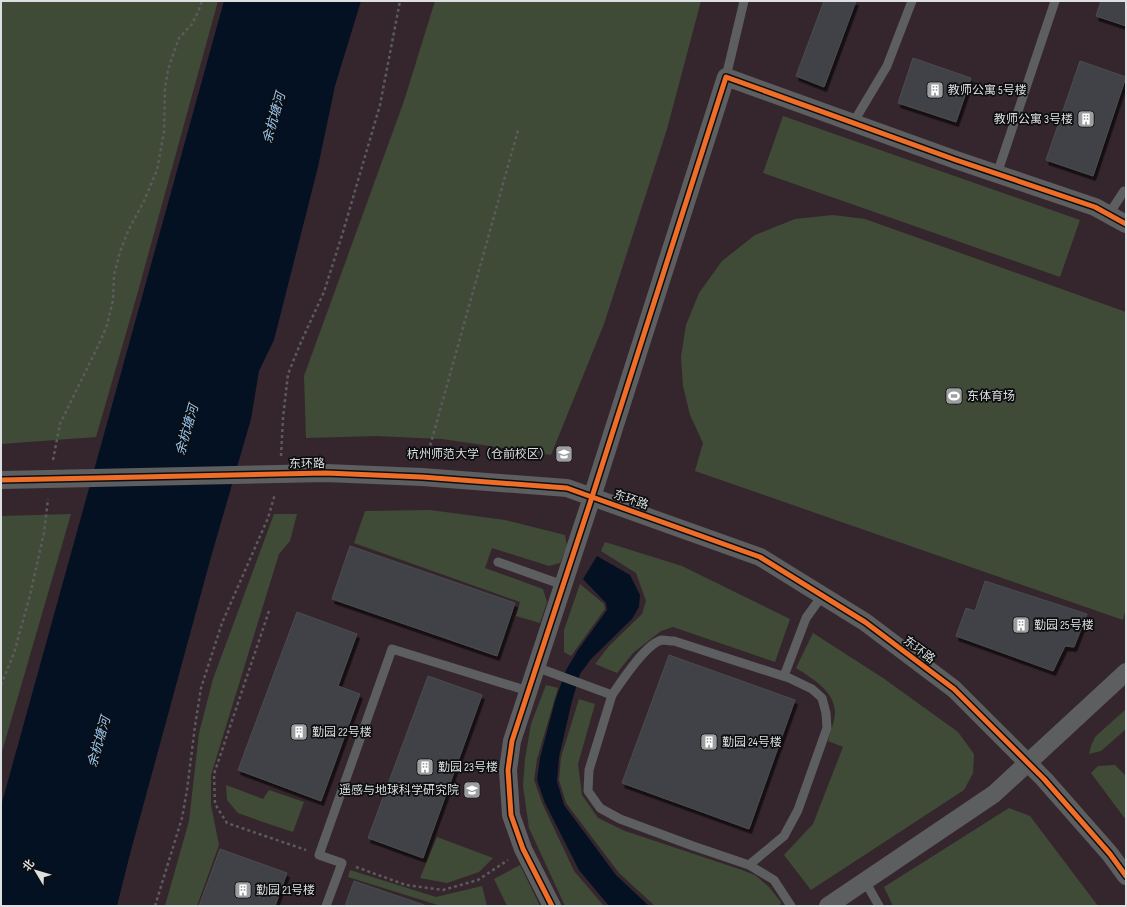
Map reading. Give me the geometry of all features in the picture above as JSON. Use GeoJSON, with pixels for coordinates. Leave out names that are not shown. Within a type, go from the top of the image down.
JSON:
{"type":"FeatureCollection","features":[{"type":"Feature","properties":{"kind":"street"},"geometry":{"type":"LineString","coordinates":[[552,906],[523,850],[511,815],[508,770],[512,741],[592,497],[726,77],[997,174],[1095,207],[1126,224]]}},
{"type":"Feature","properties":{"kind":"street","name":"东环路"},"geometry":{"type":"LineString","coordinates":[[1,480],[326,473],[422,477],[567,488],[760,557],[865,622],[954,689],[1028,762],[1110,854],[1126,876]]}},
{"type":"Feature","properties":{"kind":"street"},"geometry":{"type":"LineString","coordinates":[[828,906],[994,794],[1126,672]]}},
{"type":"Feature","properties":{"kind":"lane"},"geometry":{"type":"LineString","coordinates":[[726,77],[744,1]]}},
{"type":"Feature","properties":{"kind":"lane"},"geometry":{"type":"LineString","coordinates":[[853,123],[887,66],[912,1]]}},
{"type":"Feature","properties":{"kind":"lane"},"geometry":{"type":"LineString","coordinates":[[997,174],[1055,1]]}},
{"type":"Feature","properties":{"kind":"lane"},"geometry":{"type":"LineString","coordinates":[[1109,214],[1125,189]]}},
{"type":"Feature","properties":{"kind":"lane"},"geometry":{"type":"LineString","coordinates":[[498,562],[563,585]]}},
{"type":"Feature","properties":{"kind":"lane"},"geometry":{"type":"LineString","coordinates":[[784,676],[806,618],[822,596]]}},
{"type":"Feature","properties":{"kind":"lane"},"geometry":{"type":"LineString","coordinates":[[749,865],[784,836],[798,810],[827,728],[826,713],[822,698],[812,689],[784,676],[674,641],[660,640],[650,647],[631,666],[612,695],[589,770],[588,790],[600,808],[620,819],[749,865],[774,880],[791,906]]}},
{"type":"Feature","properties":{"kind":"lane"},"geometry":{"type":"LineString","coordinates":[[326,906],[342,863],[319,855],[392,649],[528,692]]}},
{"type":"Feature","properties":{"kind":"lane"},"geometry":{"type":"LineString","coordinates":[[536,667],[612,695]]}},
{"type":"Feature","properties":{"kind":"lane"},"geometry":{"type":"LineString","coordinates":[[865,881],[879,906]]}},
{"type":"Feature","properties":{"kind":"path"},"geometry":{"type":"LineString","coordinates":[[52,463],[60,424],[107,325],[113,300],[114,275],[128,231],[144,201],[157,170],[164,132],[165,88],[168,70],[179,38],[192,24],[202,1]]}},
{"type":"Feature","properties":{"kind":"path"},"geometry":{"type":"LineString","coordinates":[[422,477],[518,130]]}},
{"type":"Feature","properties":{"kind":"path"},"geometry":{"type":"LineString","coordinates":[[1,685],[14,653],[30,595],[44,533],[49,493]]}},
{"type":"Feature","properties":{"kind":"path"},"geometry":{"type":"LineString","coordinates":[[269,611],[214,774],[215,804],[227,823],[319,855]]}},
{"type":"Feature","properties":{"kind":"path"},"geometry":{"type":"LineString","coordinates":[[342,863],[406,885],[443,890],[478,880],[523,850]]}},
{"type":"Feature","properties":{"kind":"shaded area","name":"杭州师范大学（仓前校区）"},"geometry":{"type":"Polygon","coordinates":[[[1,1],[1126,1],[1126,906],[1,906],[1,1]]]}},
{"type":"Feature","properties":{"kind":"green space"},"geometry":{"type":"Polygon","coordinates":[[[1,1],[218,1],[137,295],[96,437],[1,444],[1,1]]]}},
{"type":"Feature","properties":{"kind":"green space"},"geometry":{"type":"Polygon","coordinates":[[[435,1],[701,1],[667,129],[604,324],[551,455],[442,439],[376,436],[306,438],[304,376],[404,101],[435,1]]]}},
{"type":"Feature","properties":{"kind":"green space"},"geometry":{"type":"Polygon","coordinates":[[[783,116],[1080,220],[1060,277],[763,173],[783,116]]]}},
{"type":"Feature","properties":{"kind":"green space"},"geometry":{"type":"Polygon","coordinates":[[[833,215],[865,219],[1126,312],[1126,608],[1123,620],[695,471],[703,443],[690,415],[683,386],[681,357],[686,325],[699,293],[722,261],[755,235],[795,219],[833,215]]]}},
{"type":"Feature","properties":{"kind":"green space"},"geometry":{"type":"Polygon","coordinates":[[[430,510],[505,520],[565,535],[567,546],[560,563],[549,566],[492,548],[485,568],[543,589],[547,602],[540,623],[516,616],[520,602],[354,543],[365,511],[430,510]]]}},
{"type":"Feature","properties":{"kind":"green space"},"geometry":{"type":"Polygon","coordinates":[[[71,514],[1,755],[1,516],[71,514]]]}},
{"type":"Feature","properties":{"kind":"green space"},"geometry":{"type":"Polygon","coordinates":[[[274,514],[297,514],[290,541],[279,554],[211,775],[211,805],[219,845],[197,906],[165,906],[189,821],[199,733],[213,679],[274,514]]]}},
{"type":"Feature","properties":{"kind":"green space"},"geometry":{"type":"Polygon","coordinates":[[[605,542],[682,566],[790,619],[775,662],[673,627],[661,631],[633,653],[617,673],[595,664],[609,646],[642,614],[646,601],[636,573],[601,551],[605,542]]]}},
{"type":"Feature","properties":{"kind":"green space"},"geometry":{"type":"Polygon","coordinates":[[[580,584],[604,604],[605,609],[571,656],[564,652],[564,630],[580,584]]]}},
{"type":"Feature","properties":{"kind":"green space"},"geometry":{"type":"Polygon","coordinates":[[[813,633],[883,678],[958,732],[974,754],[973,773],[964,790],[811,890],[784,855],[813,824],[843,747],[828,741],[835,714],[832,699],[822,686],[796,668],[813,633]]]}},
{"type":"Feature","properties":{"kind":"green space"},"geometry":{"type":"Polygon","coordinates":[[[546,685],[558,688],[537,759],[534,780],[543,805],[574,871],[604,906],[565,906],[529,828],[523,786],[525,759],[531,724],[546,685]]]}},
{"type":"Feature","properties":{"kind":"green space"},"geometry":{"type":"Polygon","coordinates":[[[579,699],[595,704],[578,764],[582,795],[598,818],[625,831],[755,875],[769,887],[781,902],[780,906],[655,906],[619,873],[566,803],[559,780],[561,757],[579,699]]]}},
{"type":"Feature","properties":{"kind":"green space"},"geometry":{"type":"Polygon","coordinates":[[[1126,709],[1126,729],[1101,751],[1089,754],[1095,737],[1126,709]]]}},
{"type":"Feature","properties":{"kind":"green space"},"geometry":{"type":"Polygon","coordinates":[[[1115,765],[1126,776],[1126,820],[1091,773],[1098,766],[1115,765]]]}},
{"type":"Feature","properties":{"kind":"green space"},"geometry":{"type":"Polygon","coordinates":[[[226,785],[263,799],[269,790],[304,802],[293,832],[238,813],[227,800],[226,785]]]}},
{"type":"Feature","properties":{"kind":"green space"},"geometry":{"type":"Polygon","coordinates":[[[1009,808],[1030,816],[1098,906],[893,906],[884,887],[1009,808]]]}},
{"type":"Feature","properties":{"kind":"green space"},"geometry":{"type":"Polygon","coordinates":[[[437,837],[493,858],[479,872],[447,883],[420,878],[437,837]]]}},
{"type":"Feature","properties":{"kind":"green space"},"geometry":{"type":"Polygon","coordinates":[[[520,865],[540,906],[507,906],[494,879],[520,865]]]}},
{"type":"Feature","properties":{"kind":"green space"},"geometry":{"type":"Polygon","coordinates":[[[350,870],[436,897],[482,886],[487,906],[441,906],[348,877],[350,870]]]}},
{"type":"Feature","properties":{"kind":"water","name":"余杭塘河"},"geometry":{"type":"Polygon","coordinates":[[[224,1],[361,1],[335,86],[318,167],[274,340],[259,371],[251,419],[211,557],[117,906],[1,906],[1,806],[224,1]]]}},
{"type":"Feature","properties":{"kind":"water"},"geometry":{"type":"Polygon","coordinates":[[[597,556],[630,575],[640,595],[639,607],[632,619],[591,659],[580,674],[559,757],[557,781],[564,805],[616,875],[649,906],[609,906],[579,870],[545,803],[537,780],[540,758],[555,701],[566,670],[578,650],[607,610],[606,603],[583,579],[597,556]]]}},
{"type":"Feature","properties":{"kind":"building"},"geometry":{"type":"Polygon","coordinates":[[[824,1],[856,1],[824,87],[796,76],[824,1]]]}},
{"type":"Feature","properties":{"kind":"building"},"geometry":{"type":"Polygon","coordinates":[[[1101,1],[1126,1],[1126,26],[1096,16],[1101,1]]]}},
{"type":"Feature","properties":{"kind":"building","name":"教师公寓 5号楼"},"geometry":{"type":"Polygon","coordinates":[[[913,58],[971,78],[956,122],[898,103],[913,58]]]}},
{"type":"Feature","properties":{"kind":"building","name":"教师公寓 3号楼"},"geometry":{"type":"Polygon","coordinates":[[[1080,61],[1126,77],[1093,176],[1046,160],[1080,61]]]}},
{"type":"Feature","properties":{"kind":"building"},"geometry":{"type":"Polygon","coordinates":[[[350,546],[515,603],[497,656],[332,599],[350,546]]]}},
{"type":"Feature","properties":{"kind":"building","name":"勤园 25号楼"},"geometry":{"type":"Polygon","coordinates":[[[985,581],[1087,614],[1074,647],[1065,646],[1053,671],[956,636],[966,608],[975,611],[985,581]]]}},
{"type":"Feature","properties":{"kind":"building","name":"勤园 22号楼"},"geometry":{"type":"Polygon","coordinates":[[[297,612],[357,634],[338,686],[360,694],[321,801],[238,770],[297,612]]]}},
{"type":"Feature","properties":{"kind":"building","name":"勤园 24号楼"},"geometry":{"type":"Polygon","coordinates":[[[669,655],[795,700],[749,829],[622,783],[669,655]]]}},
{"type":"Feature","properties":{"kind":"building","name":"勤园 23号楼"},"geometry":{"type":"Polygon","coordinates":[[[428,676],[482,695],[423,858],[368,838],[428,676]]]}},
{"type":"Feature","properties":{"kind":"building","name":"勤园 21号楼"},"geometry":{"type":"Polygon","coordinates":[[[220,849],[287,873],[275,906],[199,906],[220,849]]]}},
{"type":"Feature","properties":{"kind":"building"},"geometry":{"type":"Polygon","coordinates":[[[354,881],[427,906],[345,906],[354,881]]]}},
{"type":"Feature","properties":{"kind":"cycle path"},"geometry":{"type":"LineString","coordinates":[[552,906],[523,849],[511,815],[508,770],[512,741],[592,497],[726,77],[956,160],[1095,207],[1126,224]]}},
{"type":"Feature","properties":{"kind":"cycle path"},"geometry":{"type":"LineString","coordinates":[[1,480],[326,473],[422,477],[567,488],[760,557],[865,622],[954,689],[1044,779],[1110,854],[1126,876]]}},
{"type":"Feature","properties":{"kind":"place","name":"教师公寓 5号楼"},"geometry":{"type":"Point","coordinates":[935,90]}},
{"type":"Feature","properties":{"kind":"place","name":"教师公寓 3号楼"},"geometry":{"type":"Point","coordinates":[1086,119]}},
{"type":"Feature","properties":{"kind":"place","name":"东体育场"},"geometry":{"type":"Point","coordinates":[954,396]}},
{"type":"Feature","properties":{"kind":"place","name":"杭州师范大学（仓前校区）"},"geometry":{"type":"Point","coordinates":[564,454]}},
{"type":"Feature","properties":{"kind":"place","name":"勤园 25号楼"},"geometry":{"type":"Point","coordinates":[1021,625]}},
{"type":"Feature","properties":{"kind":"place","name":"勤园 22号楼"},"geometry":{"type":"Point","coordinates":[299,732]}},
{"type":"Feature","properties":{"kind":"place","name":"勤园 24号楼"},"geometry":{"type":"Point","coordinates":[709,742]}},
{"type":"Feature","properties":{"kind":"place","name":"勤园 23号楼"},"geometry":{"type":"Point","coordinates":[425,767]}},
{"type":"Feature","properties":{"kind":"place","name":"遥感与地球科学研究院"},"geometry":{"type":"Point","coordinates":[472,790]}},
{"type":"Feature","properties":{"kind":"place","name":"勤园 21号楼"},"geometry":{"type":"Point","coordinates":[243,890]}}]}
